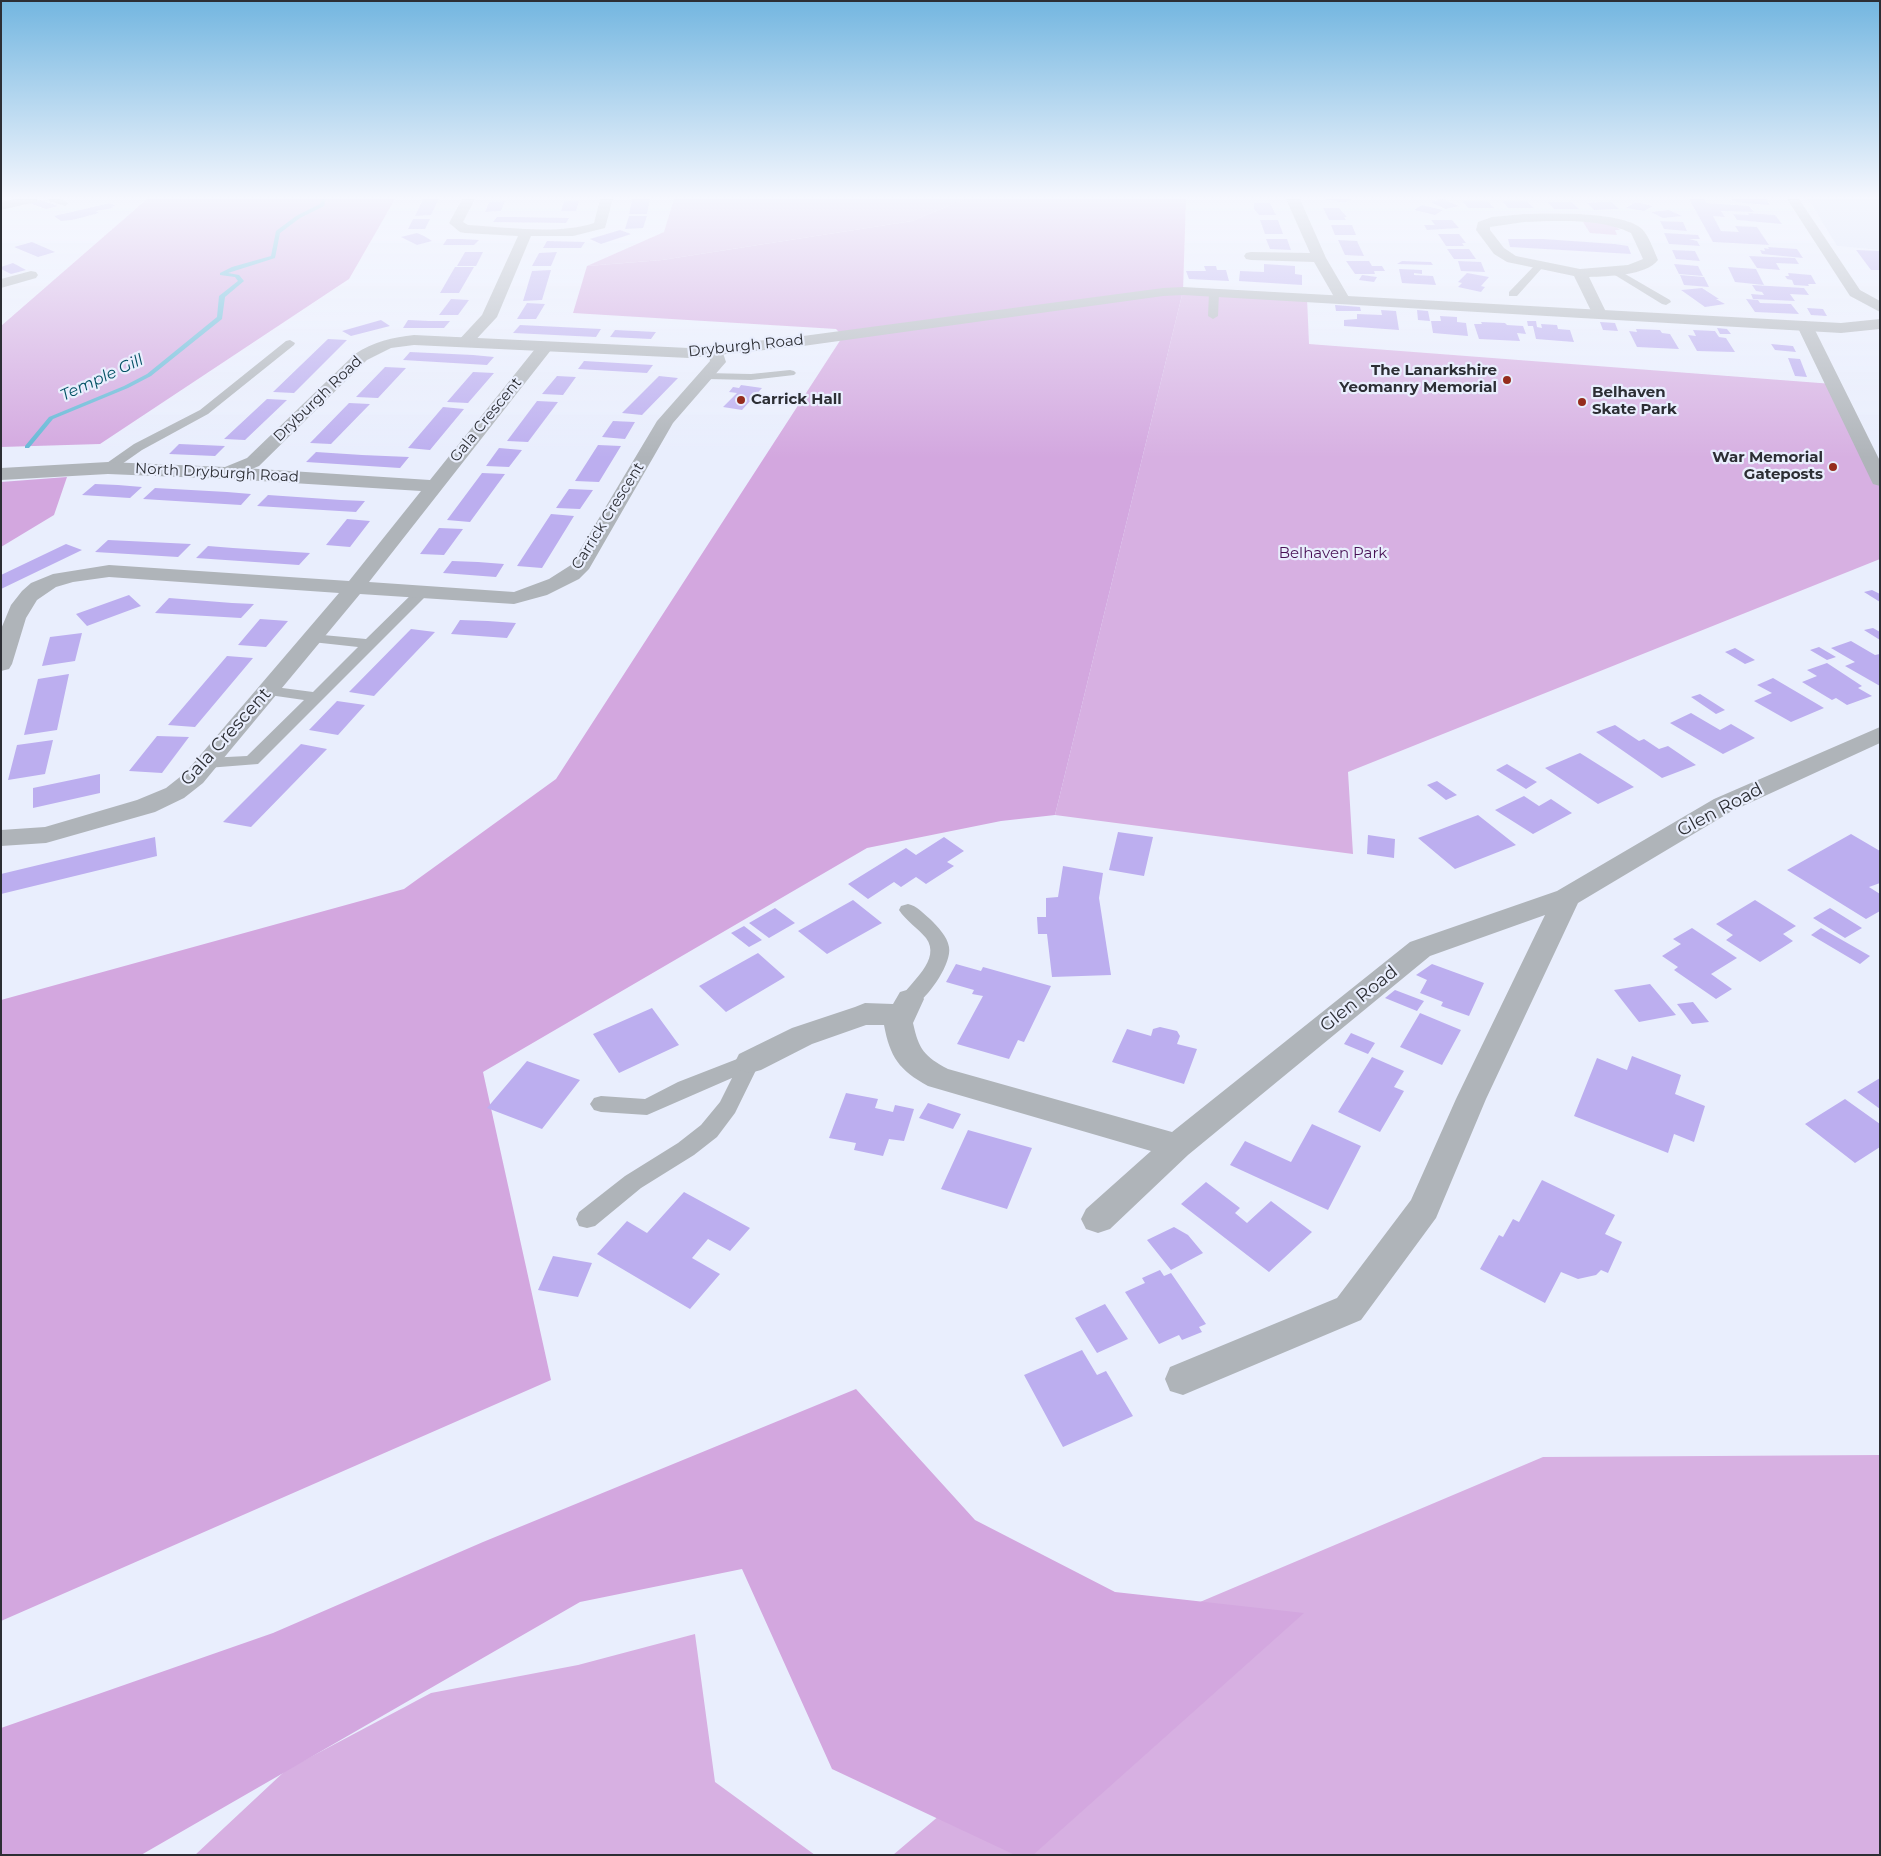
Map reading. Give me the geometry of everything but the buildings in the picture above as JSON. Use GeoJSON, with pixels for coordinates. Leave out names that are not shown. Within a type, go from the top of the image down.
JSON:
{"type":"FeatureCollection","features":[{"type":"Feature","properties":{"kind":"street"},"geometry":{"type":"LineString","coordinates":[[464,343],[490,317],[503,286]]}},
{"type":"Feature","properties":{"kind":"street"},"geometry":{"type":"LineString","coordinates":[[1334,286],[1342,299]]}},
{"type":"Feature","properties":{"kind":"street"},"geometry":{"type":"LineString","coordinates":[[1586,286],[1599,314]]}},
{"type":"Feature","properties":{"kind":"street"},"geometry":{"type":"LineString","coordinates":[[1850,286],[1855,293],[1880,308]]}},
{"type":"Feature","properties":{"kind":"street","name":"Dryburgh Road"},"geometry":{"type":"LineString","coordinates":[[228,473],[253,462],[362,357],[375,348],[394,342],[414,340],[656,353],[689,353],[813,340],[1163,292],[1342,299],[1841,328],[1880,324]]}},
{"type":"Feature","properties":{"kind":"street"},"geometry":{"type":"LineString","coordinates":[[1805,326],[1880,480]]}},
{"type":"Feature","properties":{"kind":"street","name":"Gala Crescent"},"geometry":{"type":"LineString","coordinates":[[1,838],[46,835],[146,806],[175,793],[194,778],[354,588],[545,347]]}},
{"type":"Feature","properties":{"kind":"street","name":"Carrick Crescent"},"geometry":{"type":"LineString","coordinates":[[354,588],[514,598],[537,592],[564,580],[579,569],[666,421],[718,362],[715,350]]}},
{"type":"Feature","properties":{"kind":"street","name":"North Dryburgh Road"},"geometry":{"type":"LineString","coordinates":[[1,474],[108,468],[228,473],[433,486]]}},
{"type":"Feature","properties":{"kind":"street"},"geometry":{"type":"LineString","coordinates":[[1,664],[22,604],[34,592],[54,580],[79,574],[109,571],[354,588]]}},
{"type":"Feature","properties":{"kind":"street","name":"Glen Road"},"geometry":{"type":"LineString","coordinates":[[1098,1219],[1177,1146],[1420,950],[1567,897],[1724,805],[1880,734]]}},
{"type":"Feature","properties":{"kind":"street"},"geometry":{"type":"LineString","coordinates":[[1183,1379],[1349,1309],[1424,1208],[1471,1098],[1567,897]]}},
{"type":"Feature","properties":{"kind":"street"},"geometry":{"type":"LineString","coordinates":[[906,1007],[898,1023],[903,1047],[916,1066],[939,1078],[1177,1146]]}},
{"type":"Feature","properties":{"kind":"street"},"geometry":{"type":"LineString","coordinates":[[750,1062],[802,1036],[865,1014],[906,1007]]}},
{"type":"Feature","properties":{"kind":"lane"},"geometry":{"type":"LineString","coordinates":[[1513,294],[1521,286]]}},
{"type":"Feature","properties":{"kind":"lane"},"geometry":{"type":"LineString","coordinates":[[1639,286],[1666,302]]}},
{"type":"Feature","properties":{"kind":"lane"},"geometry":{"type":"LineString","coordinates":[[1214,293],[1214,316]]}},
{"type":"Feature","properties":{"kind":"lane"},"geometry":{"type":"LineString","coordinates":[[108,468],[138,447],[204,412],[290,343]]}},
{"type":"Feature","properties":{"kind":"lane"},"geometry":{"type":"LineString","coordinates":[[707,376],[751,377],[790,373]]}},
{"type":"Feature","properties":{"kind":"lane"},"geometry":{"type":"LineString","coordinates":[[207,763],[252,760],[422,592]]}},
{"type":"Feature","properties":{"kind":"lane"},"geometry":{"type":"LineString","coordinates":[[312,638],[369,644]]}},
{"type":"Feature","properties":{"kind":"lane"},"geometry":{"type":"LineString","coordinates":[[267,691],[316,697]]}},
{"type":"Feature","properties":{"kind":"lane"},"geometry":{"type":"LineString","coordinates":[[906,1007],[940,960],[940,950],[936,938],[908,910]]}},
{"type":"Feature","properties":{"kind":"lane"},"geometry":{"type":"LineString","coordinates":[[601,1104],[646,1107],[685,1088],[750,1062]]}},
{"type":"Feature","properties":{"kind":"lane"},"geometry":{"type":"LineString","coordinates":[[587,1219],[633,1182],[686,1149],[709,1132],[728,1107],[750,1062]]}},
{"type":"Feature","properties":{"kind":"green space","name":"Belhaven Park"},"geometry":{"type":"Polygon","coordinates":[[[1183,291],[1307,297],[1309,344],[1833,384],[1880,480],[1880,559],[1348,772],[1353,854],[1055,815],[1183,291]]]}},
{"type":"Feature","properties":{"kind":"green space"},"geometry":{"type":"Polygon","coordinates":[[[1880,1455],[1880,1855],[893,1855],[1181,1610],[1543,1457],[1880,1455]]]}},
{"type":"Feature","properties":{"kind":"green space"},"geometry":{"type":"Polygon","coordinates":[[[695,1634],[715,1782],[815,1855],[195,1855],[286,1770],[431,1693],[578,1665],[695,1634]]]}},
{"type":"Feature","properties":{"kind":"shaded area"},"geometry":{"type":"Polygon","coordinates":[[[47,286],[339,286],[100,444],[1,447],[1,326],[47,286]]]}},
{"type":"Feature","properties":{"kind":"shaded area"},"geometry":{"type":"Polygon","coordinates":[[[581,286],[1183,286],[1055,815],[1001,821],[867,848],[483,1072],[551,1380],[1,1621],[1,1000],[404,889],[556,779],[843,336],[836,329],[573,313],[581,286]]]}},
{"type":"Feature","properties":{"kind":"shaded area"},"geometry":{"type":"Polygon","coordinates":[[[67,477],[54,515],[1,547],[1,482],[67,477]]]}},
{"type":"Feature","properties":{"kind":"shaded area"},"geometry":{"type":"Polygon","coordinates":[[[856,1389],[975,1520],[1115,1592],[1304,1613],[1033,1855],[1015,1855],[832,1769],[742,1569],[580,1602],[141,1855],[1,1855],[1,1728],[273,1633],[483,1542],[856,1389]]]}},
{"type":"Feature","properties":{"kind":"waterway","name":"Temple Gill"},"geometry":{"type":"LineString","coordinates":[[27,447],[51,418],[126,387],[149,375],[220,318],[222,296],[235,286]]}},
{"type":"Feature","properties":{"kind":"place","name":"The Lanarkshire Yeomanry Memorial"},"geometry":{"type":"Point","coordinates":[1507,380]}},
{"type":"Feature","properties":{"kind":"place","name":"Carrick Hall"},"geometry":{"type":"Point","coordinates":[741,400]}},
{"type":"Feature","properties":{"kind":"place","name":"Belhaven Skate Park"},"geometry":{"type":"Point","coordinates":[1582,402]}},
{"type":"Feature","properties":{"kind":"place","name":"War Memorial Gateposts"},"geometry":{"type":"Point","coordinates":[1833,467]}}]}
